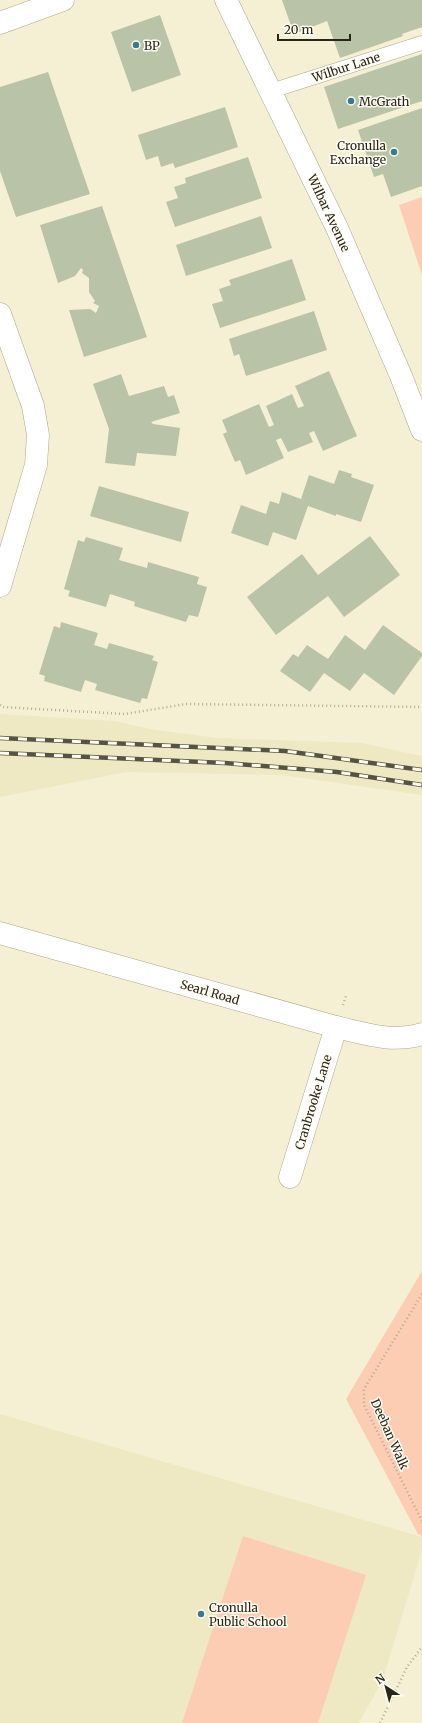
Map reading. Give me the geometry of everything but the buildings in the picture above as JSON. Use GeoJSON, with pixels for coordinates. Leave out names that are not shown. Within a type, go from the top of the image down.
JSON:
{"type":"FeatureCollection","features":[{"type":"Feature","properties":{"kind":"street"},"geometry":{"type":"LineString","coordinates":[[0,23],[63,0]]}},
{"type":"Feature","properties":{"kind":"street","name":"Wilbar Avenue"},"geometry":{"type":"LineString","coordinates":[[226,0],[337,228],[401,376],[422,430]]}},
{"type":"Feature","properties":{"kind":"street"},"geometry":{"type":"LineString","coordinates":[[0,314],[33,406],[38,435],[36,465],[0,586]]}},
{"type":"Feature","properties":{"kind":"street","name":"Searl Road"},"geometry":{"type":"LineString","coordinates":[[0,933],[336,1027],[387,1038],[404,1039],[422,1034]]}},
{"type":"Feature","properties":{"kind":"street","name":"Cranbrooke Lane"},"geometry":{"type":"LineString","coordinates":[[290,1177],[336,1027]]}},
{"type":"Feature","properties":{"kind":"lane","name":"Wilbur Lane"},"geometry":{"type":"LineString","coordinates":[[271,91],[422,43]]}},
{"type":"Feature","properties":{"kind":"path"},"geometry":{"type":"LineString","coordinates":[[0,705],[2,707],[125,714],[186,704],[422,707]]}},
{"type":"Feature","properties":{"kind":"path","name":"Deeban Walk"},"geometry":{"type":"LineString","coordinates":[[422,1294],[364,1389],[364,1405],[422,1521]]}},
{"type":"Feature","properties":{"kind":"path"},"geometry":{"type":"LineString","coordinates":[[380,1723],[407,1668],[422,1647]]}},
{"type":"Feature","properties":{"kind":"shaded area"},"geometry":{"type":"Polygon","coordinates":[[[422,197],[422,275],[399,205],[422,197]]]}},
{"type":"Feature","properties":{"kind":"shaded area"},"geometry":{"type":"Polygon","coordinates":[[[0,714],[114,721],[155,730],[218,738],[362,743],[422,756],[422,795],[282,775],[126,772],[0,797],[0,714]]]}},
{"type":"Feature","properties":{"kind":"shaded area"},"geometry":{"type":"Polygon","coordinates":[[[422,1271],[422,1536],[418,1534],[346,1399],[422,1271]]]}},
{"type":"Feature","properties":{"kind":"shaded area","name":"Cronulla Public School"},"geometry":{"type":"Polygon","coordinates":[[[0,1414],[422,1537],[422,1550],[383,1679],[359,1723],[0,1723],[0,1414]]]}},
{"type":"Feature","properties":{"kind":"shaded area"},"geometry":{"type":"Polygon","coordinates":[[[243,1536],[366,1575],[318,1723],[182,1723],[243,1536]]]}},
{"type":"Feature","properties":{"kind":"railway"},"geometry":{"type":"LineString","coordinates":[[0,738],[285,751],[422,770]]}},
{"type":"Feature","properties":{"kind":"railway"},"geometry":{"type":"LineString","coordinates":[[0,753],[225,763],[337,772],[422,785]]}},
{"type":"Feature","properties":{"kind":"place","name":"BP"},"geometry":{"type":"Point","coordinates":[136,45]}},
{"type":"Feature","properties":{"kind":"place","name":"McGrath"},"geometry":{"type":"Point","coordinates":[351,101]}},
{"type":"Feature","properties":{"kind":"place","name":"Cronulla Exchange"},"geometry":{"type":"Point","coordinates":[394,152]}},
{"type":"Feature","properties":{"kind":"place","name":"Cronulla Public School"},"geometry":{"type":"Point","coordinates":[201,1614]}}]}
